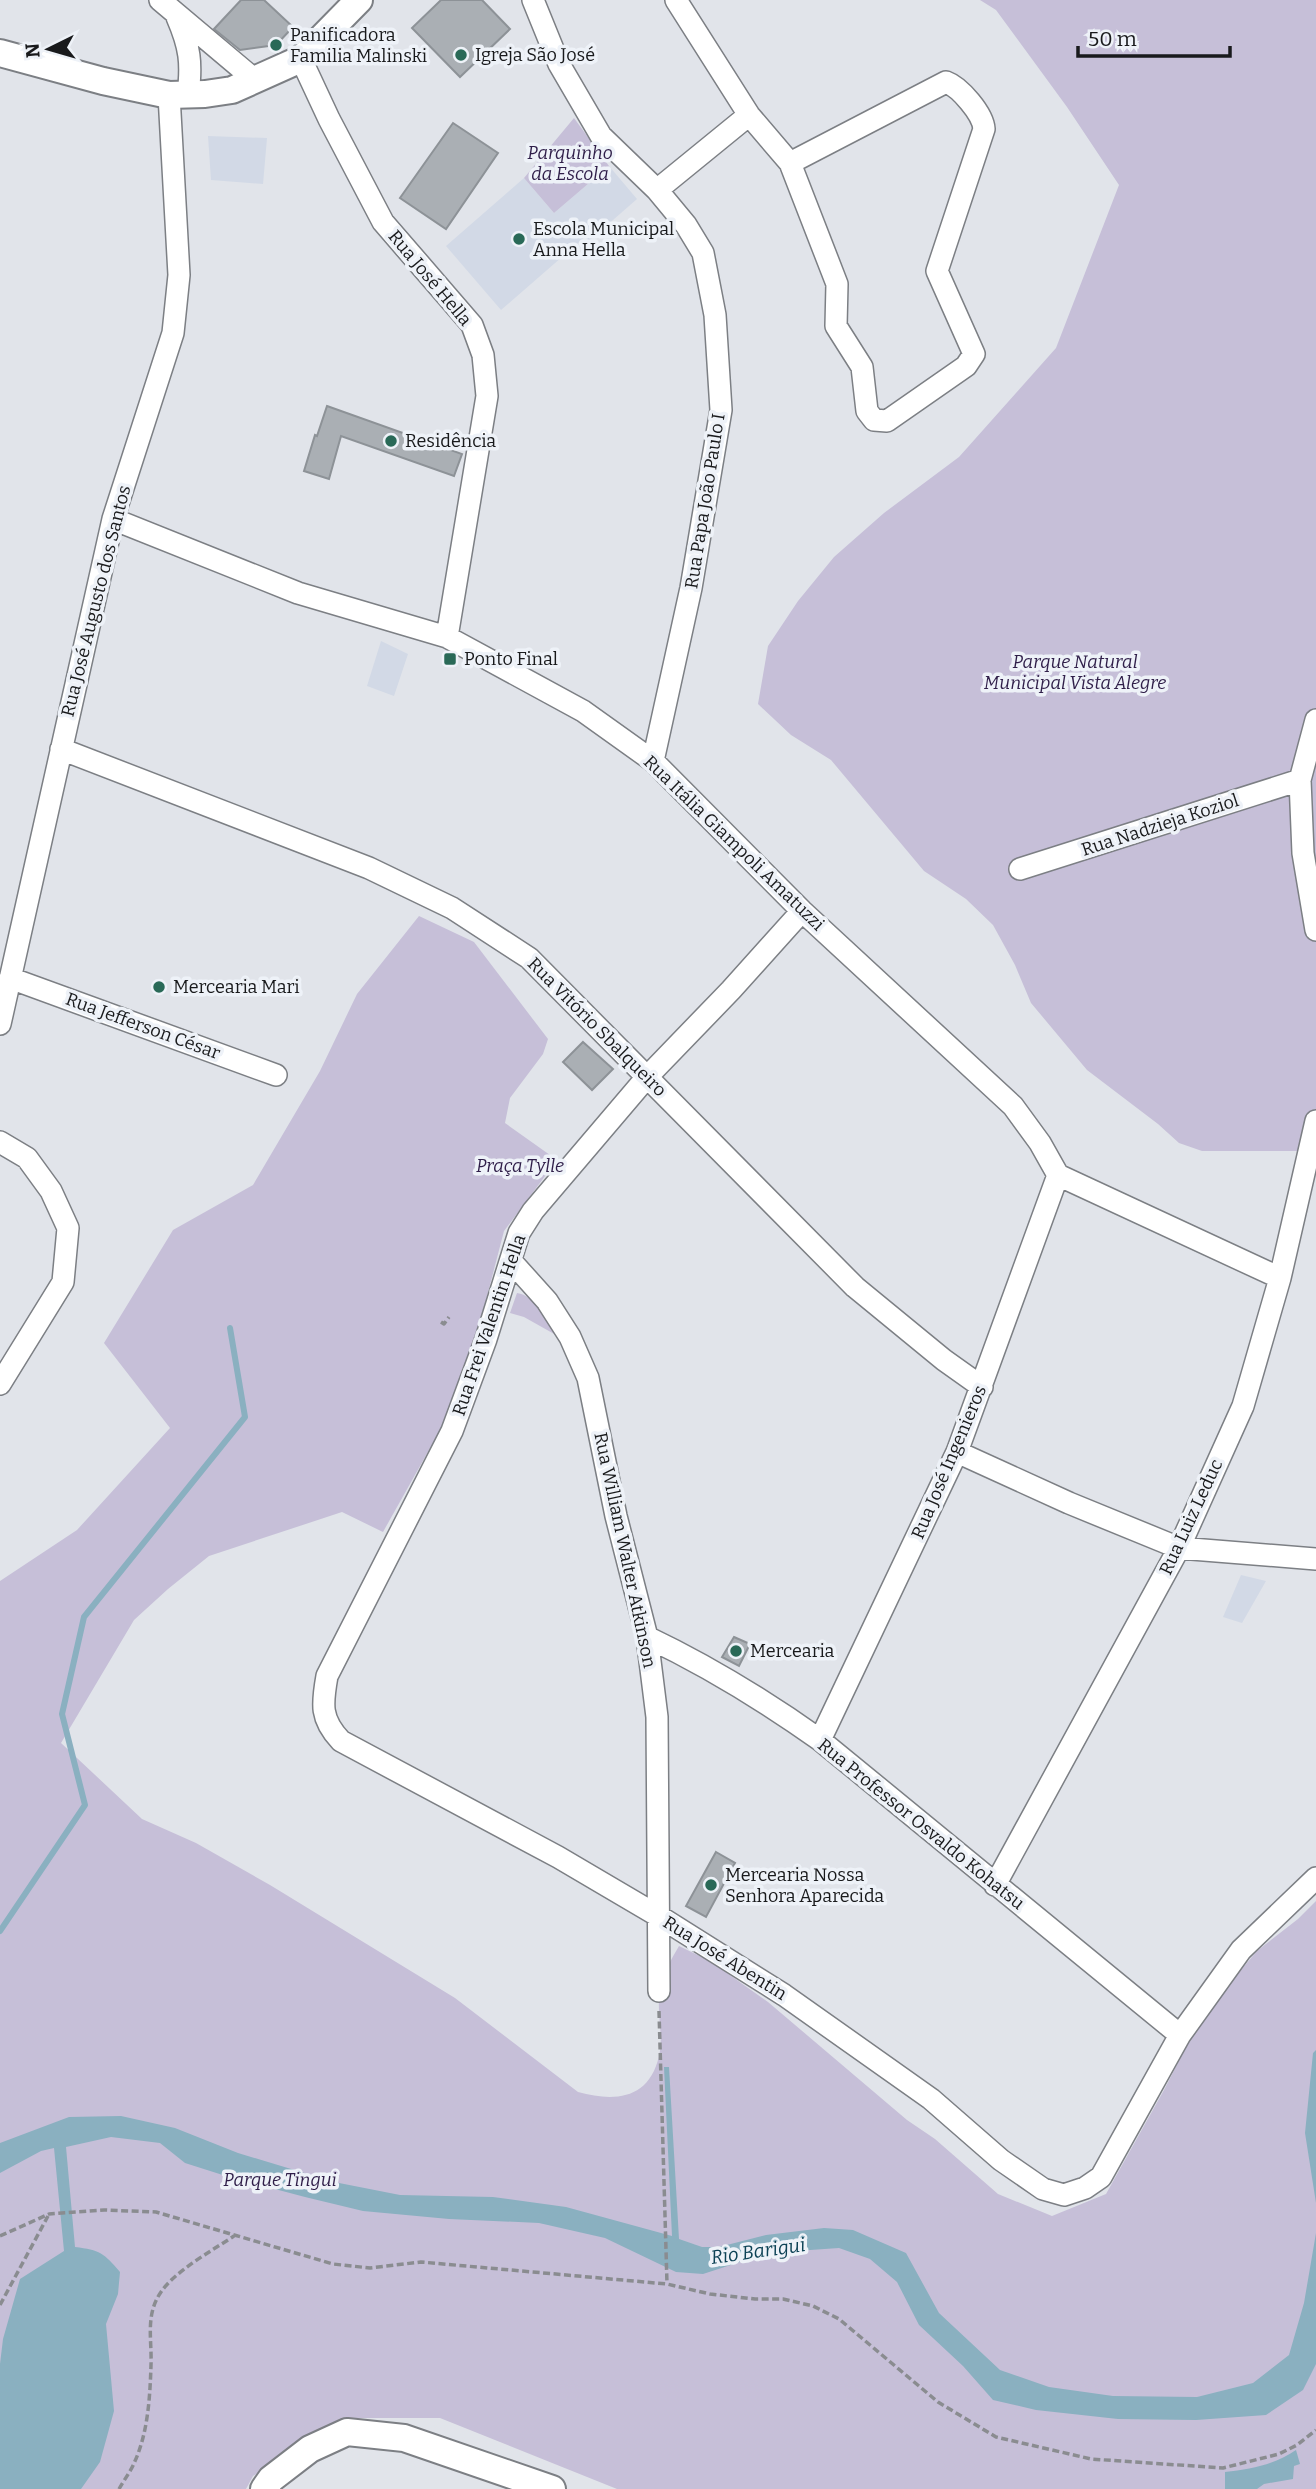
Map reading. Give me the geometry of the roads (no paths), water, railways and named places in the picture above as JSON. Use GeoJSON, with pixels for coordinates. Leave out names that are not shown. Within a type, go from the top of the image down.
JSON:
{"type":"FeatureCollection","features":[{"type":"Feature","properties":{"kind":"street"},"geometry":{"type":"LineString","coordinates":[[0,53],[103,81],[178,95],[232,90],[301,59],[359,0]]}},
{"type":"Feature","properties":{"kind":"street","name":"Rua Papa João Paulo I"},"geometry":{"type":"LineString","coordinates":[[533,0],[559,64],[601,136],[657,190],[686,225],[702,253],[715,315],[721,410],[691,589],[653,761]]}},
{"type":"Feature","properties":{"kind":"street"},"geometry":{"type":"LineString","coordinates":[[676,0],[749,115],[790,163],[837,284],[836,326],[862,367],[867,411],[874,420],[887,421],[966,366],[974,354],[937,271],[984,129],[983,121],[954,85],[946,82],[790,163]]}},
{"type":"Feature","properties":{"kind":"street"},"geometry":{"type":"LineString","coordinates":[[168,6],[255,80]]}},
{"type":"Feature","properties":{"kind":"street","name":"Rua José Augusto dos Santos"},"geometry":{"type":"LineString","coordinates":[[0,1024],[113,519],[173,333],[178,275],[178,95],[192,67],[188,41],[168,6]]}},
{"type":"Feature","properties":{"kind":"street","name":"Rua José Hella"},"geometry":{"type":"LineString","coordinates":[[301,59],[329,120],[383,222],[472,325],[483,355],[486,396],[447,638]]}},
{"type":"Feature","properties":{"kind":"street"},"geometry":{"type":"LineString","coordinates":[[657,190],[749,115]]}},
{"type":"Feature","properties":{"kind":"street","name":"Rua Itália Giampoli Amatuzzi"},"geometry":{"type":"LineString","coordinates":[[113,519],[298,593],[447,638],[583,711],[653,761],[802,911],[1013,1106],[1040,1143],[1058,1175]]}},
{"type":"Feature","properties":{"kind":"street"},"geometry":{"type":"LineString","coordinates":[[1316,720],[1300,780],[1309,825],[1303,853],[1316,930]]}},
{"type":"Feature","properties":{"kind":"street","name":"Rua Vitório Sbalqueiro"},"geometry":{"type":"LineString","coordinates":[[61,749],[369,868],[452,908],[529,958],[855,1287],[944,1360],[982,1387]]}},
{"type":"Feature","properties":{"kind":"street","name":"Rua Nadzieja Koziol"},"geometry":{"type":"LineString","coordinates":[[1020,869],[1300,780]]}},
{"type":"Feature","properties":{"kind":"street","name":"Rua Frei Valentin Hella"},"geometry":{"type":"LineString","coordinates":[[329,1728],[322,1704],[327,1676],[452,1431],[486,1339],[519,1233],[533,1211],[647,1077],[802,911]]}},
{"type":"Feature","properties":{"kind":"street","name":"Rua Jefferson César"},"geometry":{"type":"LineString","coordinates":[[10,978],[276,1075]]}},
{"type":"Feature","properties":{"kind":"street","name":"Rua Luiz Leduc"},"geometry":{"type":"LineString","coordinates":[[995,1885],[1179,1548],[1243,1406],[1280,1278],[1316,1121]]}},
{"type":"Feature","properties":{"kind":"street"},"geometry":{"type":"LineString","coordinates":[[0,1142],[27,1158],[51,1191],[68,1228],[64,1282],[0,1384]]}},
{"type":"Feature","properties":{"kind":"street"},"geometry":{"type":"LineString","coordinates":[[1058,1175],[1280,1278]]}},
{"type":"Feature","properties":{"kind":"street","name":"Rua José Ingenieros"},"geometry":{"type":"LineString","coordinates":[[820,1740],[957,1452],[1058,1175]]}},
{"type":"Feature","properties":{"kind":"street","name":"Rua William Walter Atkinson"},"geometry":{"type":"LineString","coordinates":[[511,1261],[547,1301],[570,1337],[588,1378],[616,1516],[647,1637],[657,1717],[659,1991]]}},
{"type":"Feature","properties":{"kind":"street"},"geometry":{"type":"LineString","coordinates":[[957,1452],[1069,1503],[1179,1548],[1316,1559]]}},
{"type":"Feature","properties":{"kind":"street","name":"Rua Professor Osvaldo Kohatsu"},"geometry":{"type":"LineString","coordinates":[[647,1637],[768,1703],[820,1740],[1180,2035]]}},
{"type":"Feature","properties":{"kind":"street","name":"Rua José Abentin"},"geometry":{"type":"LineString","coordinates":[[329,1728],[341,1741],[558,1857],[784,1995],[932,2098],[1001,2160],[1043,2189],[1065,2195],[1085,2188],[1101,2177],[1180,2035]]}},
{"type":"Feature","properties":{"kind":"street"},"geometry":{"type":"LineString","coordinates":[[1180,2035],[1241,1950],[1316,1878]]}},
{"type":"Feature","properties":{"kind":"street"},"geometry":{"type":"LineString","coordinates":[[264,2489],[271,2479],[310,2449],[347,2432],[404,2438],[552,2489]]}},
{"type":"Feature","properties":{"kind":"water"},"geometry":{"type":"Polygon","coordinates":[[[1316,2050],[1316,2203],[1305,2133],[1313,2053],[1316,2050]]]}},
{"type":"Feature","properties":{"kind":"water","name":"Rio Barigui"},"geometry":{"type":"Polygon","coordinates":[[[664,2067],[669,2067],[679,2239],[702,2247],[719,2247],[766,2235],[824,2228],[853,2230],[906,2253],[939,2313],[1000,2370],[1049,2387],[1113,2396],[1197,2397],[1253,2383],[1289,2355],[1304,2303],[1316,2233],[1316,2364],[1303,2390],[1266,2415],[1196,2420],[1118,2419],[1036,2410],[993,2400],[963,2366],[919,2325],[897,2282],[870,2259],[839,2248],[796,2251],[746,2260],[703,2274],[676,2272],[605,2238],[539,2223],[449,2219],[363,2211],[185,2163],[160,2143],[111,2137],[66,2147],[75,2247],[101,2253],[120,2272],[118,2294],[106,2324],[114,2411],[100,2462],[81,2489],[0,2489],[0,2364],[3,2339],[20,2279],[64,2251],[54,2148],[41,2151],[0,2173],[0,2143],[69,2117],[121,2116],[175,2128],[238,2153],[334,2182],[400,2195],[493,2197],[566,2207],[672,2236],[664,2067]]]}},
{"type":"Feature","properties":{"kind":"water"},"geometry":{"type":"Polygon","coordinates":[[[1296,2450],[1300,2464],[1294,2466],[1293,2479],[1264,2484],[1257,2489],[1225,2489],[1225,2472],[1262,2466],[1296,2450]]]}},
{"type":"Feature","properties":{"kind":"waterway"},"geometry":{"type":"LineString","coordinates":[[0,1931],[85,1805],[62,1714],[84,1617],[245,1417],[230,1328]]}},
{"type":"Feature","properties":{"kind":"place","name":"Panificadora Familia Malinski"},"geometry":{"type":"Point","coordinates":[276,45]}},
{"type":"Feature","properties":{"kind":"place","name":"Igreja São José"},"geometry":{"type":"Point","coordinates":[461,55]}},
{"type":"Feature","properties":{"kind":"place","name":"Escola Municipal Anna Hella"},"geometry":{"type":"Point","coordinates":[519,239]}},
{"type":"Feature","properties":{"kind":"place","name":"Residência"},"geometry":{"type":"Point","coordinates":[391,441]}},
{"type":"Feature","properties":{"kind":"place","name":"Ponto Final"},"geometry":{"type":"Point","coordinates":[450,659]}},
{"type":"Feature","properties":{"kind":"place","name":"Mercearia Mari"},"geometry":{"type":"Point","coordinates":[159,987]}},
{"type":"Feature","properties":{"kind":"place","name":"Mercearia"},"geometry":{"type":"Point","coordinates":[736,1651]}},
{"type":"Feature","properties":{"kind":"place","name":"Mercearia Nossa Senhora Aparecida"},"geometry":{"type":"Point","coordinates":[711,1885]}},
{"type":"Feature","properties":{"kind":"park label","name":"Parquinho da Escola"},"geometry":{"type":"Point","coordinates":[570,163]}},
{"type":"Feature","properties":{"kind":"park label","name":"Parque Natural Municipal Vista Alegre"},"geometry":{"type":"Point","coordinates":[1075,672]}},
{"type":"Feature","properties":{"kind":"park label","name":"Praça Tylle"},"geometry":{"type":"Point","coordinates":[520,1166]}},
{"type":"Feature","properties":{"kind":"park label","name":"Parque Tingui"},"geometry":{"type":"Point","coordinates":[280,2180]}}]}
